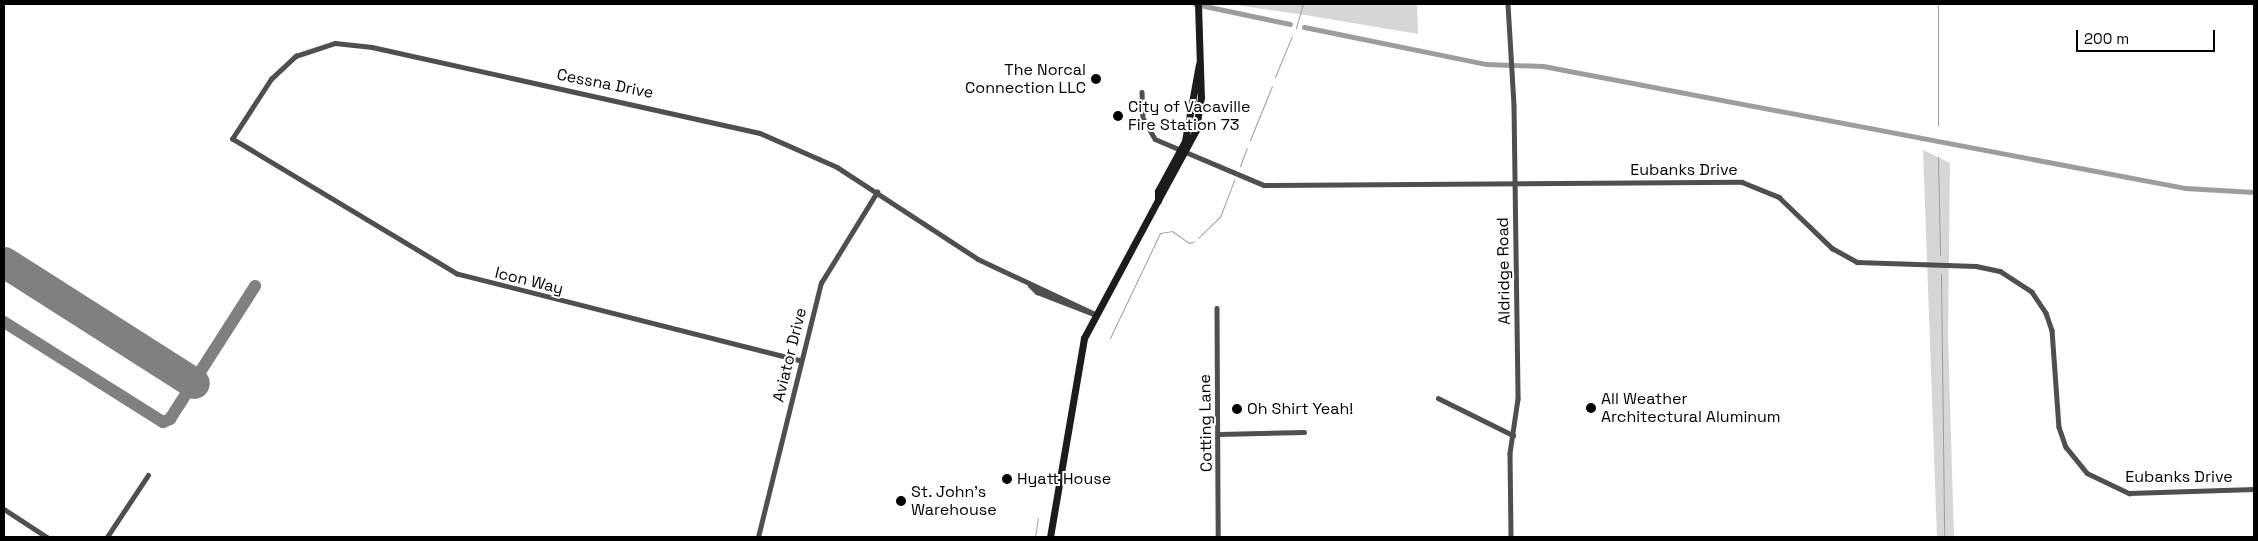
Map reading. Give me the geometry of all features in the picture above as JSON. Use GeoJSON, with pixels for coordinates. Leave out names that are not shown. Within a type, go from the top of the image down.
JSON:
{"type":"FeatureCollection","features":[{"type":"Feature","properties":{"kind":"street","name":"Aldridge Road"},"geometry":{"type":"LineString","coordinates":[[1508,4],[1509,69],[1515,184],[1518,399],[1513,435],[1511,537]]}},
{"type":"Feature","properties":{"kind":"street"},"geometry":{"type":"LineString","coordinates":[[1050,537],[1077,362],[1095,314],[1158,200],[1158,191],[1183,152],[1199,64],[1199,7]]}},
{"type":"Feature","properties":{"kind":"street","name":"Cessna Drive"},"geometry":{"type":"LineString","coordinates":[[275,166],[232,139],[283,65],[313,47],[346,43],[732,124],[837,167],[966,253],[1030,285],[1036,292],[1095,314]]}},
{"type":"Feature","properties":{"kind":"street","name":"Eubanks Drive"},"geometry":{"type":"LineString","coordinates":[[1142,92],[1149,134],[1183,152],[1264,185],[1286,187],[1742,182],[1778,197],[1832,248],[1857,262],[1967,266],[2000,271],[2032,292],[2046,313],[2052,330],[2060,427],[2066,447],[2087,473],[2129,493],[2254,489]]}},
{"type":"Feature","properties":{"kind":"street","name":"Icon Way"},"geometry":{"type":"LineString","coordinates":[[275,166],[457,274],[800,361]]}},
{"type":"Feature","properties":{"kind":"street","name":"Aviator Drive"},"geometry":{"type":"LineString","coordinates":[[758,537],[800,361],[821,283],[877,192]]}},
{"type":"Feature","properties":{"kind":"street","name":"Cotting Lane"},"geometry":{"type":"LineString","coordinates":[[1217,308],[1218,537]]}},
{"type":"Feature","properties":{"kind":"street"},"geometry":{"type":"LineString","coordinates":[[1438,398],[1513,435]]}},
{"type":"Feature","properties":{"kind":"street"},"geometry":{"type":"LineString","coordinates":[[1219,434],[1304,432]]}},
{"type":"Feature","properties":{"kind":"street"},"geometry":{"type":"LineString","coordinates":[[107,537],[148,475]]}},
{"type":"Feature","properties":{"kind":"street"},"geometry":{"type":"LineString","coordinates":[[4,510],[47,537]]}},
{"type":"Feature","properties":{"kind":"shaded area"},"geometry":{"type":"Polygon","coordinates":[[[1229,4],[1417,4],[1418,34],[1305,15],[1229,4]]]}},
{"type":"Feature","properties":{"kind":"shaded area"},"geometry":{"type":"Polygon","coordinates":[[[1923,150],[1950,163],[1948,336],[1954,537],[1937,537],[1923,150]]]}},
{"type":"Feature","properties":{"kind":"waterway"},"geometry":{"type":"LineString","coordinates":[[1195,4],[1290,24]]}},
{"type":"Feature","properties":{"kind":"waterway"},"geometry":{"type":"LineString","coordinates":[[1296,28],[1303,4]]}},
{"type":"Feature","properties":{"kind":"waterway"},"geometry":{"type":"LineString","coordinates":[[1938,4],[1938,125]]}},
{"type":"Feature","properties":{"kind":"waterway"},"geometry":{"type":"LineString","coordinates":[[1304,27],[1486,64],[1543,66],[2185,188],[2254,192]]}},
{"type":"Feature","properties":{"kind":"waterway"},"geometry":{"type":"LineString","coordinates":[[1275,77],[1292,36]]}},
{"type":"Feature","properties":{"kind":"waterway"},"geometry":{"type":"LineString","coordinates":[[1250,140],[1272,86]]}},
{"type":"Feature","properties":{"kind":"waterway"},"geometry":{"type":"LineString","coordinates":[[1240,166],[1247,148]]}},
{"type":"Feature","properties":{"kind":"waterway"},"geometry":{"type":"LineString","coordinates":[[1938,157],[1940,255]]}},
{"type":"Feature","properties":{"kind":"waterway"},"geometry":{"type":"LineString","coordinates":[[1198,238],[1220,217],[1234,180]]}},
{"type":"Feature","properties":{"kind":"waterway"},"geometry":{"type":"LineString","coordinates":[[1110,338],[1160,233],[1172,231],[1189,243],[1195,241]]}},
{"type":"Feature","properties":{"kind":"waterway"},"geometry":{"type":"LineString","coordinates":[[1941,274],[1944,537]]}},
{"type":"Feature","properties":{"kind":"waterway"},"geometry":{"type":"LineString","coordinates":[[1035,537],[1038,518]]}},
{"type":"Feature","properties":{"kind":"taxiway"},"geometry":{"type":"LineString","coordinates":[[4,322],[163,422],[170,419],[255,286]]}},
{"type":"Feature","properties":{"kind":"runway"},"geometry":{"type":"LineString","coordinates":[[4,262],[194,383]]}},
{"type":"Feature","properties":{"kind":"place","name":"The Norcal Connection LLC"},"geometry":{"type":"Point","coordinates":[1096,79]}},
{"type":"Feature","properties":{"kind":"place","name":"City of Vacaville Fire Station 73"},"geometry":{"type":"Point","coordinates":[1118,116]}},
{"type":"Feature","properties":{"kind":"place","name":"All Weather Architectural Aluminum"},"geometry":{"type":"Point","coordinates":[1591,408]}},
{"type":"Feature","properties":{"kind":"place","name":"Oh Shirt Yeah!"},"geometry":{"type":"Point","coordinates":[1237,409]}},
{"type":"Feature","properties":{"kind":"place","name":"Hyatt House"},"geometry":{"type":"Point","coordinates":[1007,479]}},
{"type":"Feature","properties":{"kind":"place","name":"St. John's Warehouse"},"geometry":{"type":"Point","coordinates":[901,501]}}]}
